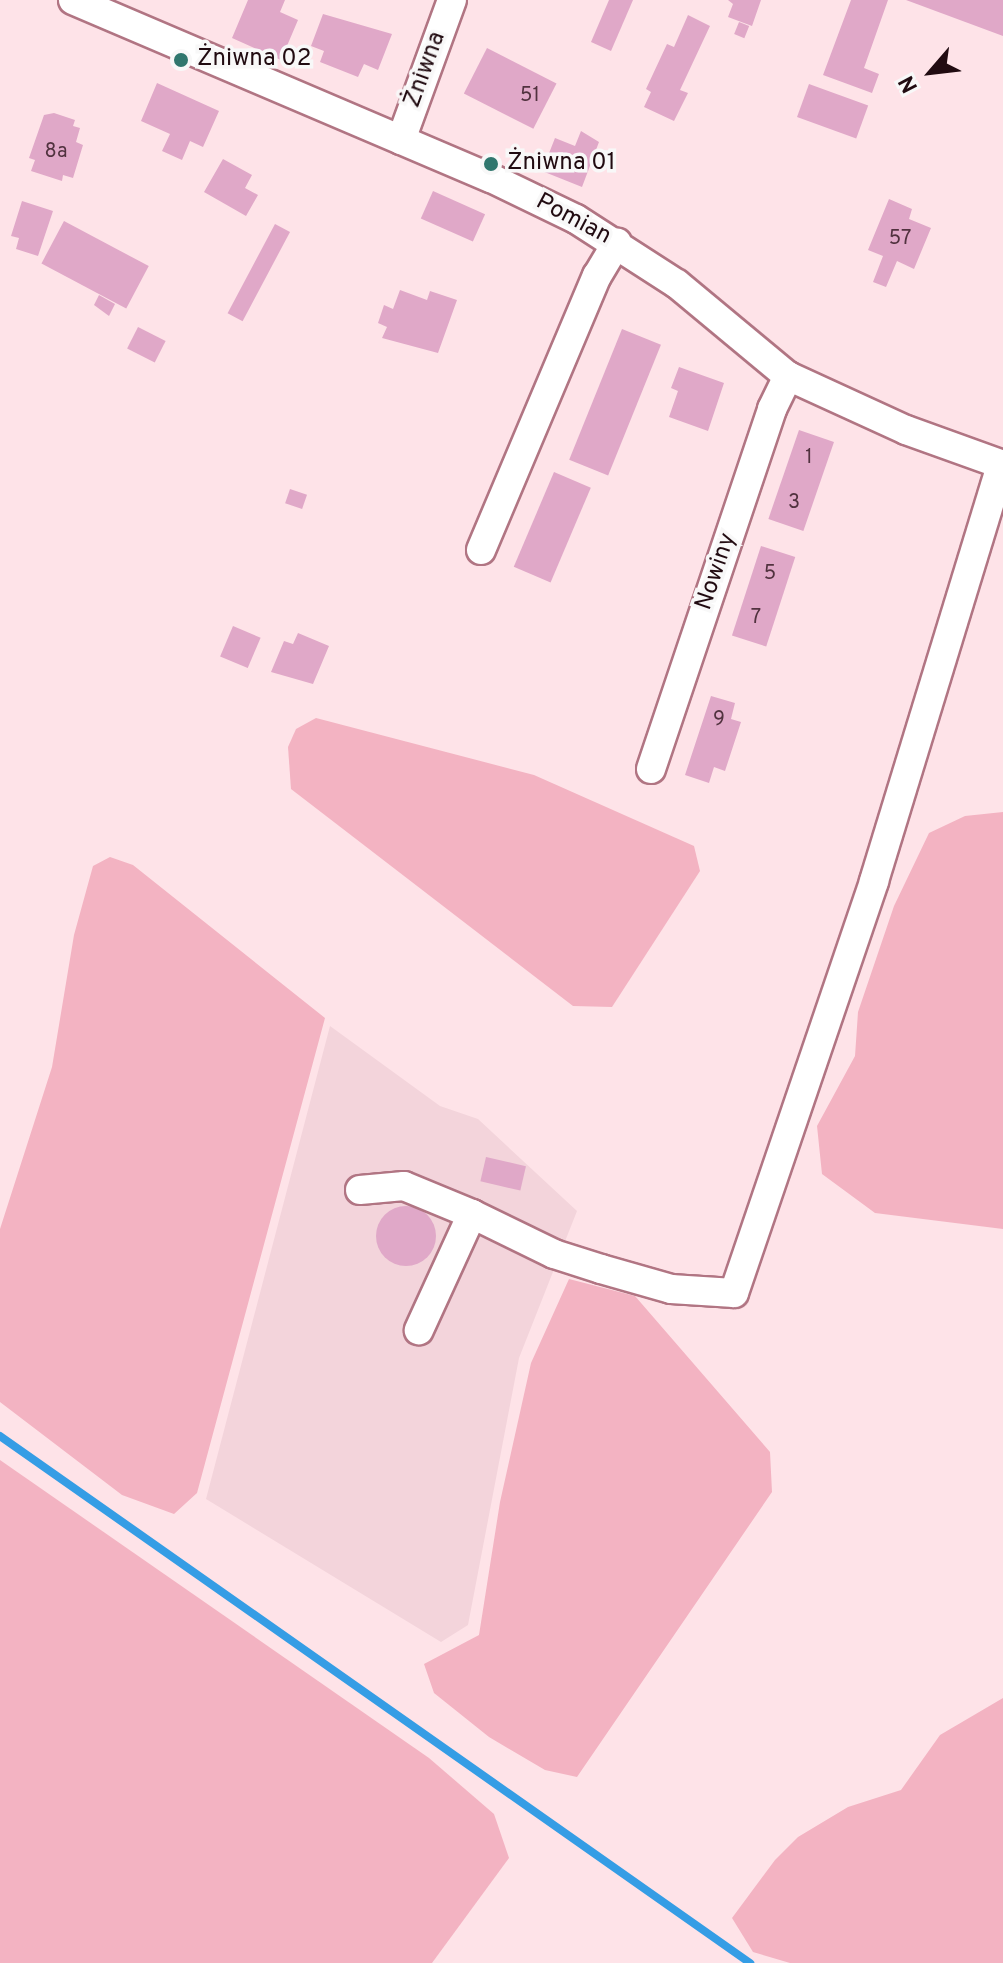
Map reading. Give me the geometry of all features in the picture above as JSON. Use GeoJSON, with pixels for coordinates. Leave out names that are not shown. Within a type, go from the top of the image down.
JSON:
{"type":"FeatureCollection","features":[{"type":"Feature","properties":{"kind":"street","name":"Pomian"},"geometry":{"type":"LineString","coordinates":[[73,0],[491,178],[617,243],[677,284],[788,376],[906,430],[1002,465]]}},
{"type":"Feature","properties":{"kind":"street","name":"Żniwna"},"geometry":{"type":"LineString","coordinates":[[401,140],[452,0]]}},
{"type":"Feature","properties":{"kind":"street"},"geometry":{"type":"LineString","coordinates":[[481,550],[597,276],[617,243]]}},
{"type":"Feature","properties":{"kind":"street","name":"Nowiny"},"geometry":{"type":"LineString","coordinates":[[651,769],[772,409],[788,376]]}},
{"type":"Feature","properties":{"kind":"street"},"geometry":{"type":"LineString","coordinates":[[360,1190],[404,1186],[472,1214],[554,1254],[671,1289],[734,1293],[874,881],[1002,465]]}},
{"type":"Feature","properties":{"kind":"street"},"geometry":{"type":"LineString","coordinates":[[419,1330],[472,1214]]}},
{"type":"Feature","properties":{"kind":"shaded area"},"geometry":{"type":"Polygon","coordinates":[[[316,718],[534,775],[694,846],[700,871],[612,1007],[573,1006],[291,789],[288,747],[296,729],[316,718]]]}},
{"type":"Feature","properties":{"kind":"shaded area"},"geometry":{"type":"Polygon","coordinates":[[[1003,812],[1003,1229],[875,1213],[822,1174],[817,1126],[855,1056],[858,1012],[894,906],[929,833],[965,816],[1003,812]]]}},
{"type":"Feature","properties":{"kind":"shaded area"},"geometry":{"type":"Polygon","coordinates":[[[110,857],[133,865],[325,1018],[197,1493],[174,1514],[122,1495],[0,1402],[0,1229],[52,1067],[74,935],[93,866],[110,857]]]}},
{"type":"Feature","properties":{"kind":"shaded area"},"geometry":{"type":"Polygon","coordinates":[[[330,1026],[440,1106],[478,1119],[577,1211],[519,1358],[468,1625],[441,1642],[206,1499],[330,1026]]]}},
{"type":"Feature","properties":{"kind":"shaded area"},"geometry":{"type":"Polygon","coordinates":[[[569,1279],[635,1296],[770,1452],[772,1492],[577,1777],[545,1770],[489,1737],[434,1693],[424,1664],[479,1635],[500,1502],[531,1363],[569,1279]]]}},
{"type":"Feature","properties":{"kind":"shaded area"},"geometry":{"type":"Polygon","coordinates":[[[0,1460],[429,1758],[494,1814],[509,1858],[432,1963],[0,1963],[0,1460]]]}},
{"type":"Feature","properties":{"kind":"shaded area"},"geometry":{"type":"Polygon","coordinates":[[[1003,1698],[1003,1963],[790,1963],[753,1952],[732,1918],[775,1860],[798,1837],[848,1807],[901,1790],[940,1735],[1003,1698]]]}},
{"type":"Feature","properties":{"kind":"building"},"geometry":{"type":"Polygon","coordinates":[[[248,0],[285,0],[280,12],[298,20],[281,60],[232,38],[248,0]]]}},
{"type":"Feature","properties":{"kind":"building"},"geometry":{"type":"Polygon","coordinates":[[[609,0],[633,0],[611,51],[591,42],[609,0]]]}},
{"type":"Feature","properties":{"kind":"building"},"geometry":{"type":"Polygon","coordinates":[[[728,0],[761,0],[752,26],[728,17],[733,4],[728,0]]]}},
{"type":"Feature","properties":{"kind":"building"},"geometry":{"type":"Polygon","coordinates":[[[851,0],[888,0],[864,68],[879,74],[872,93],[823,75],[851,0]]]}},
{"type":"Feature","properties":{"kind":"building"},"geometry":{"type":"Polygon","coordinates":[[[906,0],[1003,0],[1003,36],[906,0]]]}},
{"type":"Feature","properties":{"kind":"building"},"geometry":{"type":"Polygon","coordinates":[[[323,14],[392,34],[378,70],[364,64],[358,77],[320,62],[324,51],[311,46],[323,14]]]}},
{"type":"Feature","properties":{"kind":"building"},"geometry":{"type":"Polygon","coordinates":[[[688,15],[710,26],[680,90],[688,93],[674,121],[644,107],[651,92],[646,89],[667,44],[674,47],[688,15]]]}},
{"type":"Feature","properties":{"kind":"building"},"geometry":{"type":"Polygon","coordinates":[[[739,22],[749,26],[744,38],[734,34],[739,22]]]}},
{"type":"Feature","properties":{"kind":"building"},"geometry":{"type":"Polygon","coordinates":[[[487,48],[556,83],[533,129],[464,93],[487,48]]]}},
{"type":"Feature","properties":{"kind":"building"},"geometry":{"type":"Polygon","coordinates":[[[157,83],[219,111],[203,147],[190,141],[182,160],[162,151],[170,134],[141,121],[157,83]]]}},
{"type":"Feature","properties":{"kind":"building"},"geometry":{"type":"Polygon","coordinates":[[[809,84],[868,106],[856,138],[797,117],[809,84]]]}},
{"type":"Feature","properties":{"kind":"building"},"geometry":{"type":"Polygon","coordinates":[[[54,113],[75,120],[73,126],[80,128],[76,142],[83,145],[73,178],[63,175],[62,181],[31,171],[35,160],[29,158],[44,115],[54,113]]]}},
{"type":"Feature","properties":{"kind":"building"},"geometry":{"type":"Polygon","coordinates":[[[581,131],[599,142],[582,187],[542,171],[555,138],[575,146],[581,131]]]}},
{"type":"Feature","properties":{"kind":"building"},"geometry":{"type":"Polygon","coordinates":[[[223,159],[252,175],[245,188],[258,195],[246,216],[204,192],[223,159]]]}},
{"type":"Feature","properties":{"kind":"building"},"geometry":{"type":"Polygon","coordinates":[[[433,191],[485,214],[473,242],[421,218],[433,191]]]}},
{"type":"Feature","properties":{"kind":"building"},"geometry":{"type":"Polygon","coordinates":[[[889,199],[912,209],[909,219],[931,228],[914,269],[897,261],[886,287],[873,282],[883,256],[868,250],[889,199]]]}},
{"type":"Feature","properties":{"kind":"building"},"geometry":{"type":"Polygon","coordinates":[[[22,201],[53,211],[38,256],[16,249],[19,238],[11,236],[22,201]]]}},
{"type":"Feature","properties":{"kind":"building"},"geometry":{"type":"Polygon","coordinates":[[[64,221],[149,266],[126,308],[41,263],[64,221]]]}},
{"type":"Feature","properties":{"kind":"building"},"geometry":{"type":"Polygon","coordinates":[[[275,224],[290,232],[243,321],[228,313],[275,224]]]}},
{"type":"Feature","properties":{"kind":"building"},"geometry":{"type":"Polygon","coordinates":[[[400,290],[427,300],[430,291],[457,300],[438,353],[382,338],[387,327],[378,323],[384,305],[393,309],[400,290]]]}},
{"type":"Feature","properties":{"kind":"building"},"geometry":{"type":"Polygon","coordinates":[[[99,295],[115,304],[109,316],[94,305],[99,295]]]}},
{"type":"Feature","properties":{"kind":"building"},"geometry":{"type":"Polygon","coordinates":[[[138,327],[166,341],[155,362],[127,348],[138,327]]]}},
{"type":"Feature","properties":{"kind":"building"},"geometry":{"type":"Polygon","coordinates":[[[622,329],[661,345],[608,475],[569,460],[622,329]]]}},
{"type":"Feature","properties":{"kind":"building"},"geometry":{"type":"Polygon","coordinates":[[[679,367],[724,383],[708,431],[669,417],[678,391],[671,388],[679,367]]]}},
{"type":"Feature","properties":{"kind":"building"},"geometry":{"type":"Polygon","coordinates":[[[799,430],[834,442],[803,531],[768,519],[799,430]]]}},
{"type":"Feature","properties":{"kind":"building"},"geometry":{"type":"Polygon","coordinates":[[[554,472],[591,488],[551,582],[514,567],[554,472]]]}},
{"type":"Feature","properties":{"kind":"building"},"geometry":{"type":"Polygon","coordinates":[[[290,489],[307,495],[302,509],[285,503],[290,489]]]}},
{"type":"Feature","properties":{"kind":"building"},"geometry":{"type":"Polygon","coordinates":[[[761,546],[795,557],[766,647],[732,635],[761,546]]]}},
{"type":"Feature","properties":{"kind":"building"},"geometry":{"type":"Polygon","coordinates":[[[233,626],[261,638],[248,668],[220,656],[233,626]]]}},
{"type":"Feature","properties":{"kind":"building"},"geometry":{"type":"Polygon","coordinates":[[[298,633],[329,646],[313,684],[271,672],[284,641],[293,644],[298,633]]]}},
{"type":"Feature","properties":{"kind":"building"},"geometry":{"type":"Polygon","coordinates":[[[711,696],[735,703],[731,719],[741,722],[725,771],[714,767],[709,783],[685,775],[711,696]]]}},
{"type":"Feature","properties":{"kind":"building"},"geometry":{"type":"Polygon","coordinates":[[[486,1157],[526,1166],[520,1191],[480,1181],[486,1157]]]}},
{"type":"Feature","properties":{"kind":"building"},"geometry":{"type":"Polygon","coordinates":[[[406,1206],[427,1215],[436,1236],[427,1257],[406,1266],[385,1257],[376,1236],[385,1215],[406,1206]]]}},
{"type":"Feature","properties":{"kind":"waterway"},"geometry":{"type":"LineString","coordinates":[[0,1436],[750,1963]]}},
{"type":"Feature","properties":{"kind":"place","name":"Żniwna 02"},"geometry":{"type":"Point","coordinates":[181,60]}},
{"type":"Feature","properties":{"kind":"place","name":"Żniwna 01"},"geometry":{"type":"Point","coordinates":[491,164]}}]}
